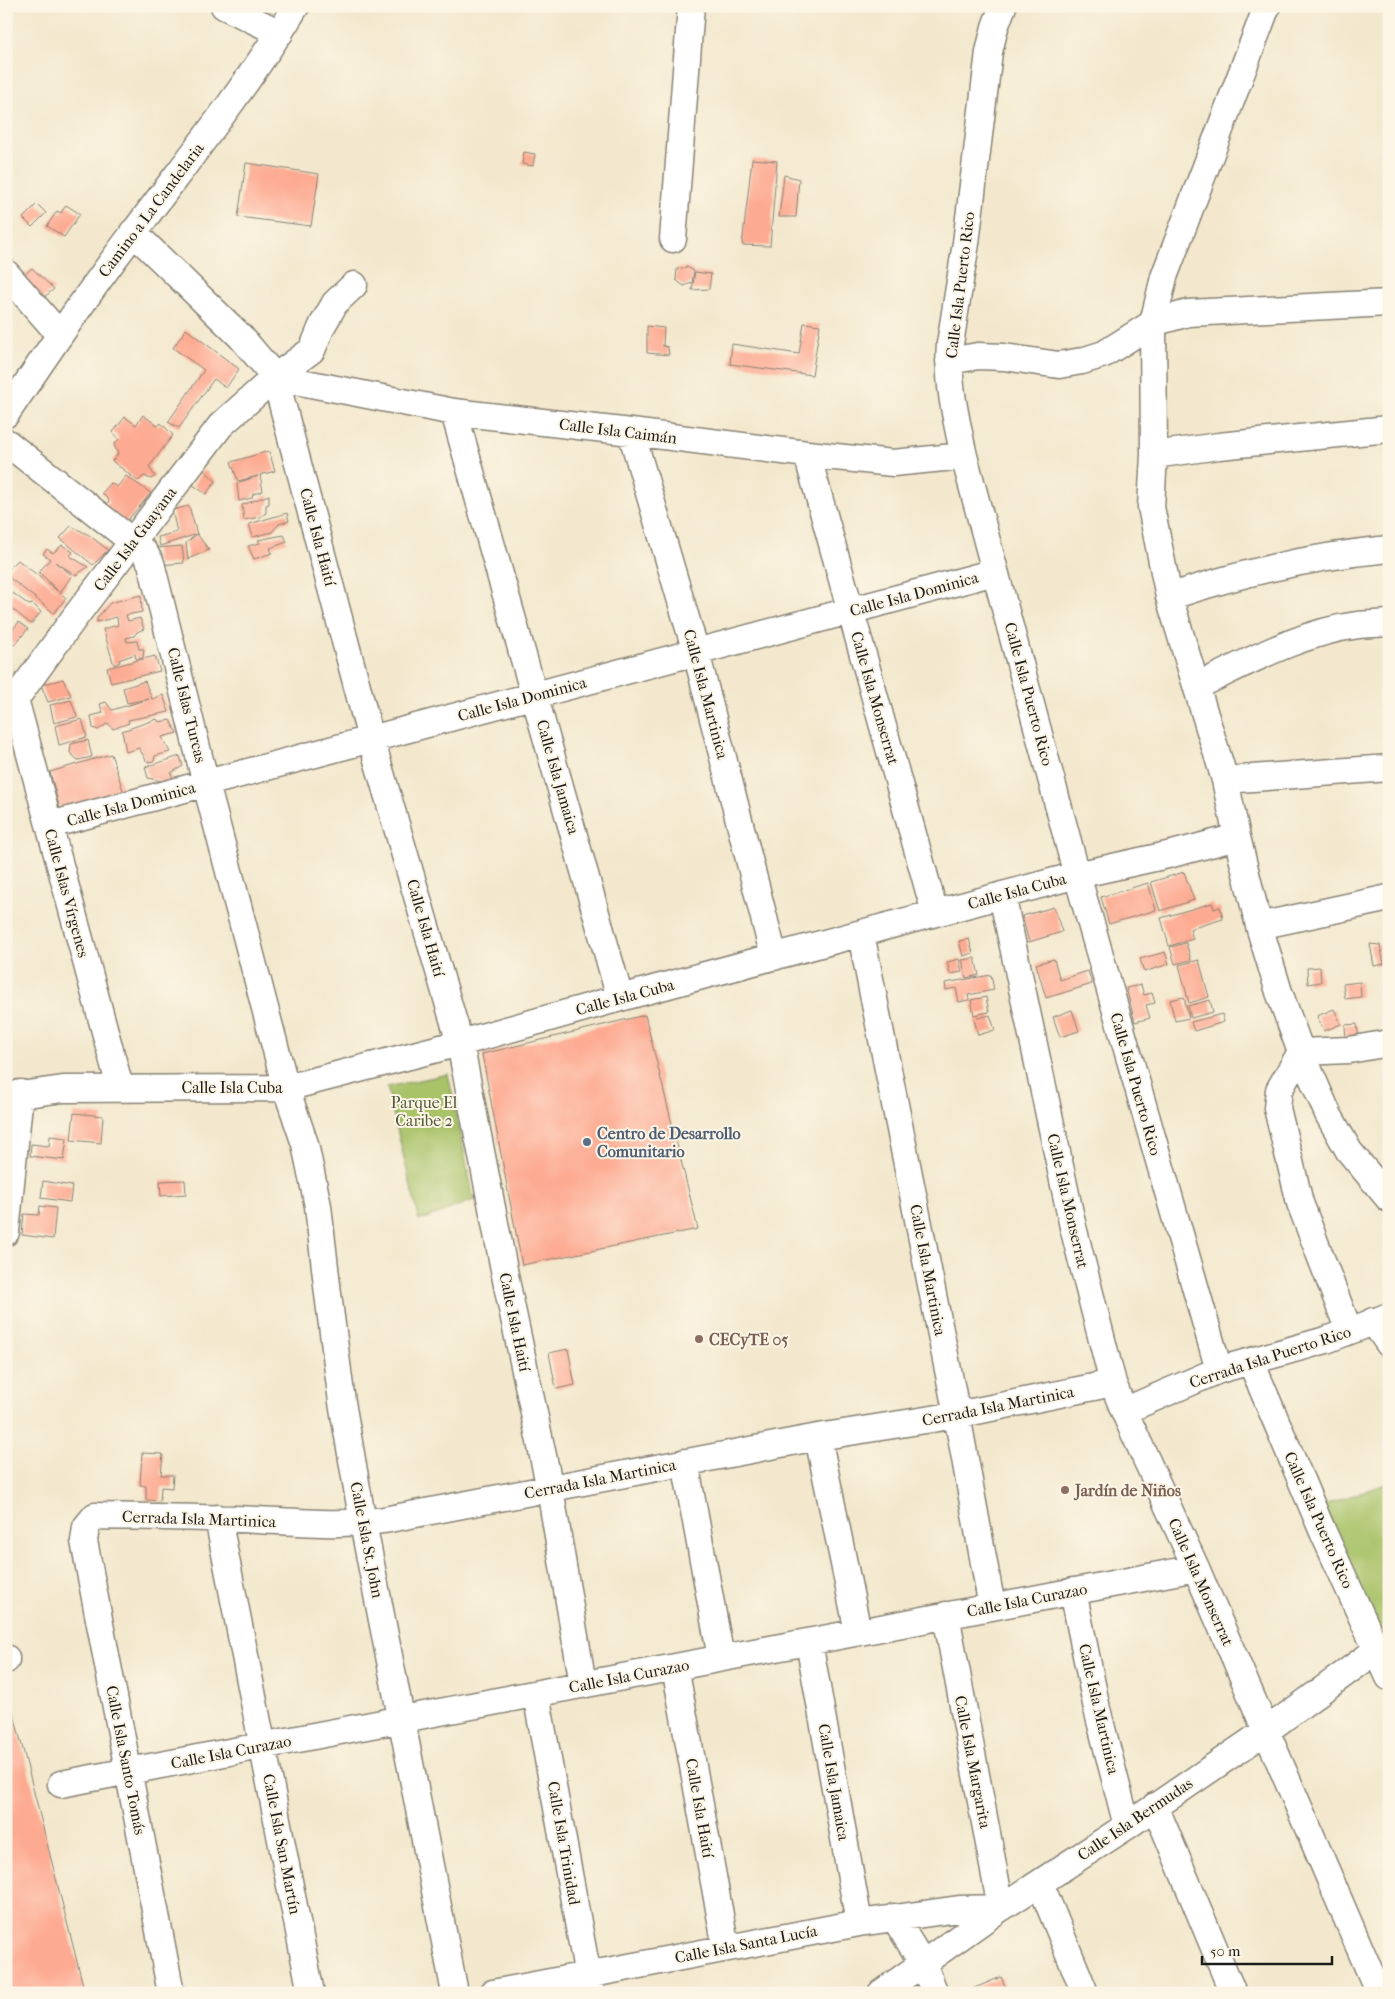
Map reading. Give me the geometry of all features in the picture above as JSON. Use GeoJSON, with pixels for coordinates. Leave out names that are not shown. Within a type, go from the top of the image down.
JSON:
{"type":"FeatureCollection","features":[{"type":"Feature","properties":{"kind":"street"},"geometry":{"type":"LineString","coordinates":[[224,6],[280,33]]}},
{"type":"Feature","properties":{"kind":"street","name":"Camino a La Candelaria"},"geometry":{"type":"LineString","coordinates":[[6,414],[133,232],[200,144],[280,33],[296,6]]}},
{"type":"Feature","properties":{"kind":"street"},"geometry":{"type":"LineString","coordinates":[[674,239],[691,6]]}},
{"type":"Feature","properties":{"kind":"street","name":"Calle Isla Puerto Rico"},"geometry":{"type":"LineString","coordinates":[[1003,6],[988,52],[966,243],[949,361],[951,396],[964,456],[1077,875],[1219,1370]]}},
{"type":"Feature","properties":{"kind":"street"},"geometry":{"type":"LineString","coordinates":[[1267,6],[1164,277],[1153,323],[1154,455],[1151,507],[1169,597],[1225,780],[1259,926],[1279,992],[1328,1114],[1348,1151],[1385,1190]]}},
{"type":"Feature","properties":{"kind":"street","name":"Calle Isla Haití"},"geometry":{"type":"LineString","coordinates":[[133,232],[241,337],[275,377],[371,739],[460,1043],[507,1285],[550,1489],[583,1684]]}},
{"type":"Feature","properties":{"kind":"street"},"geometry":{"type":"LineString","coordinates":[[6,273],[60,335]]}},
{"type":"Feature","properties":{"kind":"street","name":"Calle Isla Guayana"},"geometry":{"type":"LineString","coordinates":[[10,706],[221,425],[275,377],[312,350],[322,326],[335,303],[354,285]]}},
{"type":"Feature","properties":{"kind":"street"},"geometry":{"type":"LineString","coordinates":[[949,361],[978,356],[1004,357],[1059,365],[1082,361],[1104,354],[1153,323],[1188,313],[1389,303]]}},
{"type":"Feature","properties":{"kind":"street","name":"Calle Isla Caimán"},"geometry":{"type":"LineString","coordinates":[[275,377],[454,412],[807,454],[893,463],[964,456]]}},
{"type":"Feature","properties":{"kind":"street","name":"Calle Isla Jamaica"},"geometry":{"type":"LineString","coordinates":[[454,412],[620,998]]}},
{"type":"Feature","properties":{"kind":"street"},"geometry":{"type":"LineString","coordinates":[[1154,455],[1219,446],[1389,429]]}},
{"type":"Feature","properties":{"kind":"street","name":"Calle Isla Martinica"},"geometry":{"type":"LineString","coordinates":[[631,432],[696,652],[774,957]]}},
{"type":"Feature","properties":{"kind":"street","name":"Calle Islas Turcas"},"geometry":{"type":"LineString","coordinates":[[6,442],[133,542],[151,562],[206,784],[286,1088]]}},
{"type":"Feature","properties":{"kind":"street","name":"Calle Isla Monserrat"},"geometry":{"type":"LineString","coordinates":[[807,454],[935,913]]}},
{"type":"Feature","properties":{"kind":"street"},"geometry":{"type":"LineString","coordinates":[[1169,597],[1215,582],[1281,566],[1389,549]]}},
{"type":"Feature","properties":{"kind":"street","name":"Calle Isla Dominica"},"geometry":{"type":"LineString","coordinates":[[50,825],[995,572]]}},
{"type":"Feature","properties":{"kind":"street"},"geometry":{"type":"LineString","coordinates":[[1197,686],[1272,651],[1314,635],[1357,625],[1389,623]]}},
{"type":"Feature","properties":{"kind":"street","name":"Calle Islas Vírgenes"},"geometry":{"type":"LineString","coordinates":[[10,706],[50,825],[120,1087]]}},
{"type":"Feature","properties":{"kind":"street"},"geometry":{"type":"LineString","coordinates":[[1225,780],[1389,768]]}},
{"type":"Feature","properties":{"kind":"street","name":"Calle Isla Cuba"},"geometry":{"type":"LineString","coordinates":[[13,1095],[63,1088],[286,1088],[460,1043],[1077,875],[1172,854],[1237,837]]}},
{"type":"Feature","properties":{"kind":"street","name":"Calle Isla Monserrat"},"geometry":{"type":"LineString","coordinates":[[1002,895],[1073,1227],[1113,1383],[1196,1568],[1379,1993]]}},
{"type":"Feature","properties":{"kind":"street"},"geometry":{"type":"LineString","coordinates":[[1259,926],[1389,898]]}},
{"type":"Feature","properties":{"kind":"street","name":"Calle Isla Martinica"},"geometry":{"type":"LineString","coordinates":[[861,934],[957,1415],[992,1607]]}},
{"type":"Feature","properties":{"kind":"street"},"geometry":{"type":"LineString","coordinates":[[1302,1052],[1348,1050],[1389,1043]]}},
{"type":"Feature","properties":{"kind":"street"},"geometry":{"type":"LineString","coordinates":[[1302,1052],[1279,1090],[1277,1108],[1300,1203],[1348,1331]]}},
{"type":"Feature","properties":{"kind":"street","name":"Calle Isla St. John"},"geometry":{"type":"LineString","coordinates":[[286,1088],[306,1144],[318,1206],[342,1402],[363,1523],[455,1993]]}},
{"type":"Feature","properties":{"kind":"street"},"geometry":{"type":"LineString","coordinates":[[6,1232],[13,1095]]}},
{"type":"Feature","properties":{"kind":"street"},"geometry":{"type":"LineString","coordinates":[[1381,1318],[1389,1344]]}},
{"type":"Feature","properties":{"kind":"street","name":"Cerrada Isla Puerto Rico"},"geometry":{"type":"LineString","coordinates":[[1124,1411],[1219,1370],[1326,1340],[1381,1318]]}},
{"type":"Feature","properties":{"kind":"street","name":"Calle Isla Puerto Rico"},"geometry":{"type":"LineString","coordinates":[[1251,1362],[1323,1532],[1383,1648],[1389,1678]]}},
{"type":"Feature","properties":{"kind":"street","name":"Cerrada Isla Martinica"},"geometry":{"type":"LineString","coordinates":[[86,1527],[96,1516],[363,1523],[818,1437],[957,1415],[1113,1383]]}},
{"type":"Feature","properties":{"kind":"street"},"geometry":{"type":"LineString","coordinates":[[818,1437],[858,1632]]}},
{"type":"Feature","properties":{"kind":"street"},"geometry":{"type":"LineString","coordinates":[[685,1462],[720,1658]]}},
{"type":"Feature","properties":{"kind":"street","name":"Calle Isla San Martín"},"geometry":{"type":"LineString","coordinates":[[218,1518],[311,1993]]}},
{"type":"Feature","properties":{"kind":"street","name":"Calle Isla Santo Tomás"},"geometry":{"type":"LineString","coordinates":[[86,1527],[84,1541],[171,1993]]}},
{"type":"Feature","properties":{"kind":"street","name":"Calle Isla Curazao"},"geometry":{"type":"LineString","coordinates":[[61,1784],[1196,1568]]}},
{"type":"Feature","properties":{"kind":"street","name":"Calle Isla Martinica"},"geometry":{"type":"LineString","coordinates":[[1073,1592],[1097,1709],[1127,1826]]}},
{"type":"Feature","properties":{"kind":"street","name":"Calle Isla Margarita"},"geometry":{"type":"LineString","coordinates":[[946,1615],[1001,1908]]}},
{"type":"Feature","properties":{"kind":"street","name":"Calle Isla Jamaica"},"geometry":{"type":"LineString","coordinates":[[809,1642],[859,1923]]}},
{"type":"Feature","properties":{"kind":"street","name":"Calle Isla Bermudas"},"geometry":{"type":"LineString","coordinates":[[881,1993],[1001,1908],[1127,1826],[1266,1731],[1383,1648]]}},
{"type":"Feature","properties":{"kind":"street","name":"Calle Isla Haití"},"geometry":{"type":"LineString","coordinates":[[674,1667],[726,1948]]}},
{"type":"Feature","properties":{"kind":"street","name":"Calle Isla Trinidad"},"geometry":{"type":"LineString","coordinates":[[536,1694],[589,1984]]}},
{"type":"Feature","properties":{"kind":"street"},"geometry":{"type":"LineString","coordinates":[[1155,1806],[1232,1993]]}},
{"type":"Feature","properties":{"kind":"street"},"geometry":{"type":"LineString","coordinates":[[1040,1883],[1084,1993]]}},
{"type":"Feature","properties":{"kind":"street","name":"Calle Isla Santa Lucía"},"geometry":{"type":"LineString","coordinates":[[493,1993],[589,1984],[726,1948],[894,1917],[959,1909],[1001,1908]]}},
{"type":"Feature","properties":{"kind":"street"},"geometry":{"type":"LineString","coordinates":[[894,1917],[923,1964],[935,1993]]}},
{"type":"Feature","properties":{"kind":"green space","name":"Parque El Caribe 2"},"geometry":{"type":"Polygon","coordinates":[[[448,1074],[474,1200],[419,1221],[387,1087],[448,1074]]]}},
{"type":"Feature","properties":{"kind":"green space"},"geometry":{"type":"Polygon","coordinates":[[[1389,1483],[1389,1626],[1375,1632],[1318,1507],[1389,1483]]]}},
{"type":"Feature","properties":{"kind":"building"},"geometry":{"type":"Polygon","coordinates":[[[524,152],[535,154],[533,166],[522,164],[524,152]]]}},
{"type":"Feature","properties":{"kind":"building"},"geometry":{"type":"Polygon","coordinates":[[[752,159],[777,161],[770,246],[742,245],[752,159]]]}},
{"type":"Feature","properties":{"kind":"building"},"geometry":{"type":"Polygon","coordinates":[[[246,163],[319,174],[311,226],[238,217],[246,163]]]}},
{"type":"Feature","properties":{"kind":"building"},"geometry":{"type":"Polygon","coordinates":[[[784,175],[799,179],[796,217],[779,217],[784,175]]]}},
{"type":"Feature","properties":{"kind":"building"},"geometry":{"type":"Polygon","coordinates":[[[37,204],[46,213],[32,227],[23,218],[37,204]]]}},
{"type":"Feature","properties":{"kind":"building"},"geometry":{"type":"Polygon","coordinates":[[[66,205],[80,214],[64,237],[47,226],[57,211],[61,213],[66,205]]]}},
{"type":"Feature","properties":{"kind":"building"},"geometry":{"type":"Polygon","coordinates":[[[687,267],[694,271],[692,283],[684,286],[676,280],[677,269],[687,267]]]}},
{"type":"Feature","properties":{"kind":"building"},"geometry":{"type":"Polygon","coordinates":[[[32,268],[54,289],[42,299],[22,277],[32,268]]]}},
{"type":"Feature","properties":{"kind":"building"},"geometry":{"type":"Polygon","coordinates":[[[695,272],[711,274],[709,289],[692,290],[695,272]]]}},
{"type":"Feature","properties":{"kind":"building"},"geometry":{"type":"Polygon","coordinates":[[[804,323],[820,325],[812,375],[730,364],[732,344],[799,354],[804,323]]]}},
{"type":"Feature","properties":{"kind":"building"},"geometry":{"type":"Polygon","coordinates":[[[647,326],[664,328],[663,346],[668,347],[669,355],[647,353],[647,326]]]}},
{"type":"Feature","properties":{"kind":"building"},"geometry":{"type":"Polygon","coordinates":[[[186,329],[239,369],[226,388],[214,379],[179,428],[168,422],[204,370],[173,348],[186,329]]]}},
{"type":"Feature","properties":{"kind":"building"},"geometry":{"type":"Polygon","coordinates":[[[143,415],[158,426],[161,423],[173,435],[149,467],[155,476],[151,479],[144,476],[138,481],[112,461],[118,454],[114,445],[119,439],[113,432],[125,417],[136,425],[143,415]]]}},
{"type":"Feature","properties":{"kind":"building"},"geometry":{"type":"Polygon","coordinates":[[[269,451],[275,471],[260,475],[263,491],[253,494],[252,498],[239,501],[237,483],[258,476],[238,481],[231,462],[269,451]]]}},
{"type":"Feature","properties":{"kind":"building"},"geometry":{"type":"Polygon","coordinates":[[[204,470],[216,481],[206,494],[193,485],[204,470]]]}},
{"type":"Feature","properties":{"kind":"building"},"geometry":{"type":"Polygon","coordinates":[[[126,476],[151,493],[126,522],[106,507],[109,500],[102,493],[111,483],[117,487],[126,476]]]}},
{"type":"Feature","properties":{"kind":"building"},"geometry":{"type":"Polygon","coordinates":[[[269,495],[266,513],[260,517],[244,520],[242,505],[269,495]]]}},
{"type":"Feature","properties":{"kind":"building"},"geometry":{"type":"Polygon","coordinates":[[[189,506],[197,534],[160,546],[158,537],[177,532],[172,510],[189,506]]]}},
{"type":"Feature","properties":{"kind":"building"},"geometry":{"type":"Polygon","coordinates":[[[287,513],[289,521],[279,524],[272,532],[253,537],[249,524],[287,513]]]}},
{"type":"Feature","properties":{"kind":"building"},"geometry":{"type":"Polygon","coordinates":[[[71,526],[89,535],[108,550],[93,565],[60,538],[71,526]]]}},
{"type":"Feature","properties":{"kind":"building"},"geometry":{"type":"Polygon","coordinates":[[[197,534],[209,550],[188,559],[186,543],[197,534]]]}},
{"type":"Feature","properties":{"kind":"building"},"geometry":{"type":"Polygon","coordinates":[[[284,535],[287,542],[270,548],[272,553],[254,559],[248,546],[260,543],[258,540],[284,535]]]}},
{"type":"Feature","properties":{"kind":"building"},"geometry":{"type":"Polygon","coordinates":[[[62,545],[73,552],[70,556],[88,567],[76,575],[55,562],[72,575],[60,593],[66,598],[54,613],[6,575],[6,572],[18,560],[59,592],[39,572],[50,559],[43,554],[47,549],[53,553],[62,545]]]}},
{"type":"Feature","properties":{"kind":"building"},"geometry":{"type":"Polygon","coordinates":[[[182,546],[184,563],[157,565],[156,548],[182,546]]]}},
{"type":"Feature","properties":{"kind":"building"},"geometry":{"type":"Polygon","coordinates":[[[13,593],[29,605],[33,604],[41,612],[31,624],[6,604],[13,593]]]}},
{"type":"Feature","properties":{"kind":"building"},"geometry":{"type":"Polygon","coordinates":[[[141,595],[142,612],[126,615],[128,621],[140,618],[144,629],[137,632],[134,636],[126,638],[127,642],[137,641],[139,649],[144,649],[143,658],[136,659],[135,654],[119,660],[120,662],[114,665],[103,629],[118,625],[117,617],[97,622],[97,618],[110,603],[141,595]]]}},
{"type":"Feature","properties":{"kind":"building"},"geometry":{"type":"Polygon","coordinates":[[[19,622],[28,629],[14,645],[6,637],[19,622]]]}},
{"type":"Feature","properties":{"kind":"building"},"geometry":{"type":"Polygon","coordinates":[[[155,656],[160,671],[111,683],[107,668],[155,656]]]}},
{"type":"Feature","properties":{"kind":"building"},"geometry":{"type":"Polygon","coordinates":[[[63,679],[71,696],[48,702],[41,685],[63,679]]]}},
{"type":"Feature","properties":{"kind":"building"},"geometry":{"type":"Polygon","coordinates":[[[145,681],[152,699],[163,695],[169,712],[128,720],[129,723],[113,729],[108,723],[98,730],[93,728],[91,716],[103,713],[100,704],[106,702],[112,710],[149,699],[127,703],[123,688],[145,681]]]}},
{"type":"Feature","properties":{"kind":"building"},"geometry":{"type":"Polygon","coordinates":[[[71,700],[77,717],[54,723],[50,705],[71,700]]]}},
{"type":"Feature","properties":{"kind":"building"},"geometry":{"type":"Polygon","coordinates":[[[82,719],[87,737],[59,745],[55,726],[82,719]]]}},
{"type":"Feature","properties":{"kind":"building"},"geometry":{"type":"Polygon","coordinates":[[[157,719],[159,722],[170,720],[177,733],[162,737],[170,752],[155,756],[154,761],[147,762],[139,748],[126,752],[122,731],[157,719]]]}},
{"type":"Feature","properties":{"kind":"building"},"geometry":{"type":"Polygon","coordinates":[[[88,740],[92,757],[78,760],[70,753],[71,744],[88,740]]]}},
{"type":"Feature","properties":{"kind":"building"},"geometry":{"type":"Polygon","coordinates":[[[111,754],[125,796],[60,809],[50,772],[111,754]]]}},
{"type":"Feature","properties":{"kind":"building"},"geometry":{"type":"Polygon","coordinates":[[[180,756],[183,766],[171,773],[174,782],[162,784],[161,781],[148,778],[145,767],[180,756]]]}},
{"type":"Feature","properties":{"kind":"building"},"geometry":{"type":"Polygon","coordinates":[[[1184,872],[1194,900],[1160,911],[1151,882],[1184,872]]]}},
{"type":"Feature","properties":{"kind":"building"},"geometry":{"type":"Polygon","coordinates":[[[1148,883],[1156,910],[1109,924],[1101,897],[1148,883]]]}},
{"type":"Feature","properties":{"kind":"building"},"geometry":{"type":"Polygon","coordinates":[[[1212,903],[1214,909],[1220,907],[1223,919],[1190,929],[1193,939],[1169,946],[1161,918],[1212,903]]]}},
{"type":"Feature","properties":{"kind":"building"},"geometry":{"type":"Polygon","coordinates":[[[1054,907],[1062,932],[1029,942],[1022,916],[1054,907]]]}},
{"type":"Feature","properties":{"kind":"building"},"geometry":{"type":"Polygon","coordinates":[[[969,939],[973,953],[963,956],[959,941],[969,939]]]}},
{"type":"Feature","properties":{"kind":"building"},"geometry":{"type":"Polygon","coordinates":[[[1186,943],[1191,960],[1175,964],[1170,947],[1186,943]]]}},
{"type":"Feature","properties":{"kind":"building"},"geometry":{"type":"Polygon","coordinates":[[[1370,944],[1380,945],[1384,964],[1374,966],[1370,944]]]}},
{"type":"Feature","properties":{"kind":"building"},"geometry":{"type":"Polygon","coordinates":[[[1165,952],[1169,964],[1144,972],[1140,959],[1165,952]]]}},
{"type":"Feature","properties":{"kind":"building"},"geometry":{"type":"Polygon","coordinates":[[[975,958],[979,975],[966,978],[962,960],[975,958]]]}},
{"type":"Feature","properties":{"kind":"building"},"geometry":{"type":"Polygon","coordinates":[[[959,959],[962,972],[950,974],[947,962],[959,959]]]}},
{"type":"Feature","properties":{"kind":"building"},"geometry":{"type":"Polygon","coordinates":[[[1054,959],[1060,980],[1088,971],[1092,984],[1046,998],[1036,964],[1054,959]]]}},
{"type":"Feature","properties":{"kind":"building"},"geometry":{"type":"Polygon","coordinates":[[[1199,960],[1209,997],[1189,1003],[1179,965],[1199,960]]]}},
{"type":"Feature","properties":{"kind":"building"},"geometry":{"type":"Polygon","coordinates":[[[1320,967],[1321,982],[1308,984],[1307,968],[1320,967]]]}},
{"type":"Feature","properties":{"kind":"building"},"geometry":{"type":"Polygon","coordinates":[[[991,975],[994,990],[968,995],[969,1000],[959,1002],[956,988],[946,990],[945,983],[991,975]]]}},
{"type":"Feature","properties":{"kind":"building"},"geometry":{"type":"Polygon","coordinates":[[[1360,982],[1361,997],[1345,999],[1343,984],[1360,982]]]}},
{"type":"Feature","properties":{"kind":"building"},"geometry":{"type":"Polygon","coordinates":[[[1141,985],[1144,995],[1152,993],[1155,1003],[1146,1005],[1150,1018],[1135,1022],[1126,988],[1141,985]]]}},
{"type":"Feature","properties":{"kind":"building"},"geometry":{"type":"Polygon","coordinates":[[[986,997],[989,1012],[974,1015],[971,1000],[986,997]]]}},
{"type":"Feature","properties":{"kind":"building"},"geometry":{"type":"Polygon","coordinates":[[[1184,997],[1189,1018],[1175,1021],[1170,1000],[1184,997]]]}},
{"type":"Feature","properties":{"kind":"building"},"geometry":{"type":"Polygon","coordinates":[[[1210,1000],[1213,1012],[1191,1018],[1188,1006],[1210,1000]]]}},
{"type":"Feature","properties":{"kind":"building"},"geometry":{"type":"Polygon","coordinates":[[[1334,1009],[1341,1024],[1324,1031],[1317,1016],[1334,1009]]]}},
{"type":"Feature","properties":{"kind":"building"},"geometry":{"type":"Polygon","coordinates":[[[1072,1010],[1079,1031],[1060,1037],[1053,1017],[1072,1010]]]}},
{"type":"Feature","properties":{"kind":"building"},"geometry":{"type":"Polygon","coordinates":[[[1222,1014],[1224,1022],[1194,1031],[1191,1022],[1222,1014]]]}},
{"type":"Feature","properties":{"kind":"building","name":"Centro de Desarrollo Comunitario"},"geometry":{"type":"Polygon","coordinates":[[[645,1015],[698,1229],[522,1265],[482,1054],[645,1015]]]}},
{"type":"Feature","properties":{"kind":"building"},"geometry":{"type":"Polygon","coordinates":[[[990,1015],[995,1030],[978,1035],[974,1019],[990,1015]]]}},
{"type":"Feature","properties":{"kind":"building"},"geometry":{"type":"Polygon","coordinates":[[[1357,1024],[1359,1040],[1346,1041],[1345,1025],[1357,1024]]]}},
{"type":"Feature","properties":{"kind":"building"},"geometry":{"type":"Polygon","coordinates":[[[74,1113],[103,1116],[101,1143],[71,1140],[74,1113]]]}},
{"type":"Feature","properties":{"kind":"building"},"geometry":{"type":"Polygon","coordinates":[[[50,1136],[67,1138],[64,1160],[30,1156],[31,1144],[49,1146],[50,1136]]]}},
{"type":"Feature","properties":{"kind":"building"},"geometry":{"type":"Polygon","coordinates":[[[185,1180],[186,1194],[161,1196],[160,1181],[185,1180]]]}},
{"type":"Feature","properties":{"kind":"building"},"geometry":{"type":"Polygon","coordinates":[[[43,1181],[72,1186],[70,1202],[41,1198],[43,1181]]]}},
{"type":"Feature","properties":{"kind":"building"},"geometry":{"type":"Polygon","coordinates":[[[40,1206],[56,1208],[53,1239],[22,1235],[24,1214],[39,1215],[40,1206]]]}},
{"type":"Feature","properties":{"kind":"building"},"geometry":{"type":"Polygon","coordinates":[[[568,1349],[575,1385],[556,1389],[549,1353],[568,1349]]]}},
{"type":"Feature","properties":{"kind":"building"},"geometry":{"type":"Polygon","coordinates":[[[142,1453],[163,1454],[161,1475],[173,1475],[172,1488],[161,1487],[160,1501],[146,1500],[146,1486],[140,1485],[142,1453]]]}},
{"type":"Feature","properties":{"kind":"building"},"geometry":{"type":"Polygon","coordinates":[[[12,1707],[85,1993],[6,1993],[6,1709],[12,1707]]]}},
{"type":"Feature","properties":{"kind":"building"},"geometry":{"type":"Polygon","coordinates":[[[1001,1977],[1008,1993],[973,1993],[972,1989],[1001,1977]]]}},
{"type":"Feature","properties":{"kind":"place","name":"Centro de Desarrollo Comunitario"},"geometry":{"type":"Point","coordinates":[587,1142]}},
{"type":"Feature","properties":{"kind":"place","name":"CECyTE 05"},"geometry":{"type":"Point","coordinates":[699,1339]}},
{"type":"Feature","properties":{"kind":"place","name":"Jardín de Niños"},"geometry":{"type":"Point","coordinates":[1065,1490]}}]}
